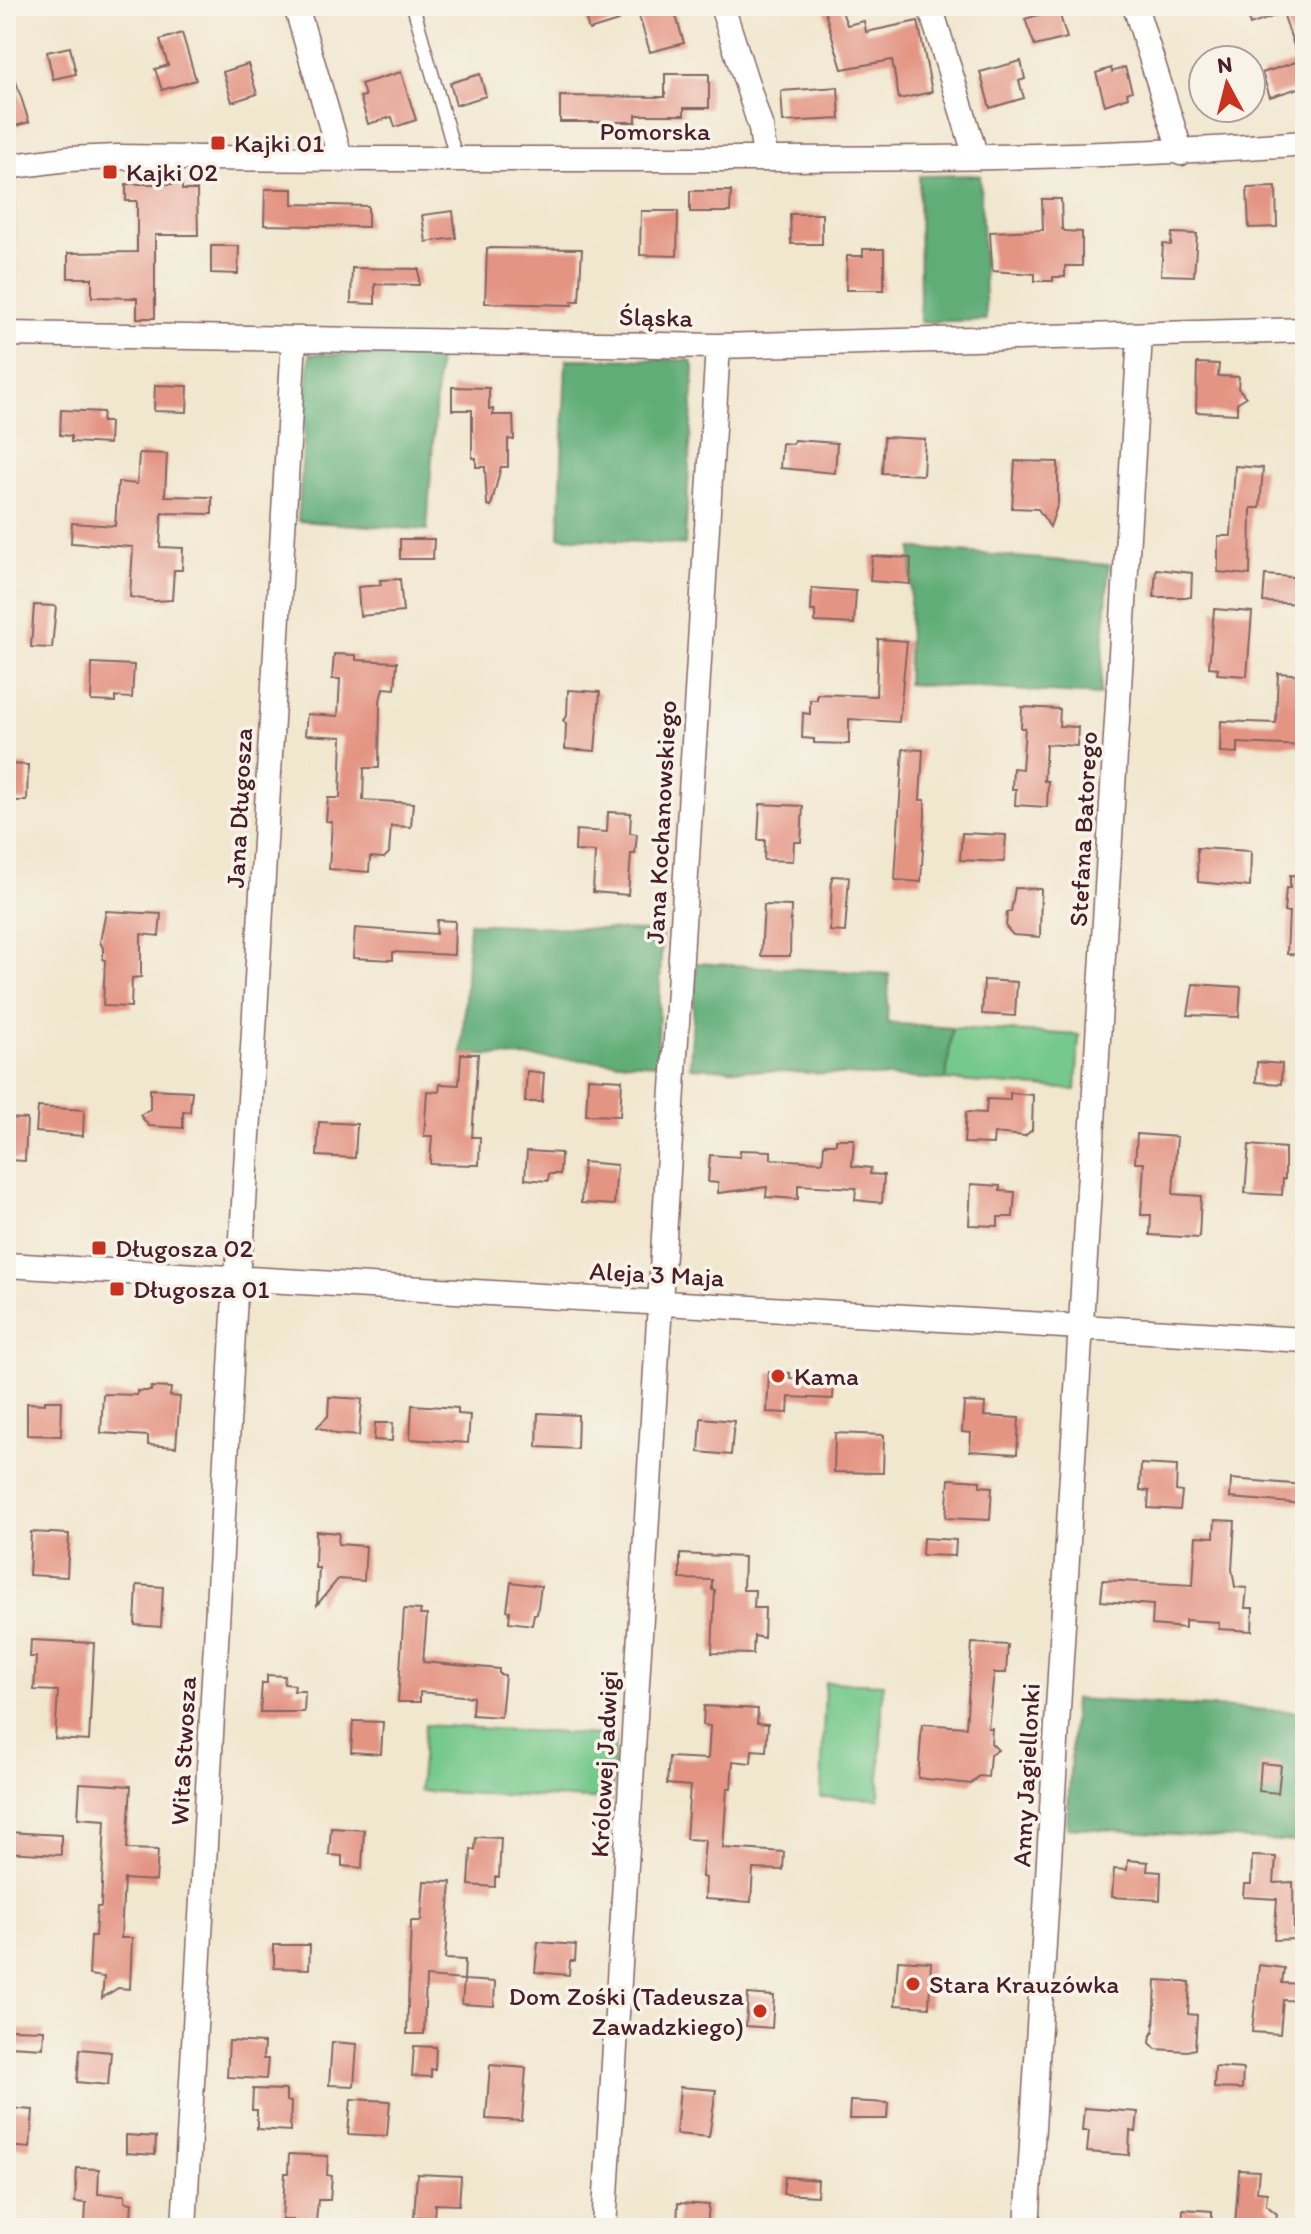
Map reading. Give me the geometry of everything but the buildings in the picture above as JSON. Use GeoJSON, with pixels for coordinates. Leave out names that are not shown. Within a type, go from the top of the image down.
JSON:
{"type":"FeatureCollection","features":[{"type":"Feature","properties":{"kind":"street"},"geometry":{"type":"LineString","coordinates":[[296,6],[341,160]]}},
{"type":"Feature","properties":{"kind":"street"},"geometry":{"type":"LineString","coordinates":[[722,6],[761,128],[765,159]]}},
{"type":"Feature","properties":{"kind":"street"},"geometry":{"type":"LineString","coordinates":[[930,6],[976,157]]}},
{"type":"Feature","properties":{"kind":"street"},"geometry":{"type":"LineString","coordinates":[[1135,6],[1181,153]]}},
{"type":"Feature","properties":{"kind":"street","name":"Pomorska"},"geometry":{"type":"LineString","coordinates":[[6,167],[67,159],[118,157],[457,161],[976,157],[1181,153],[1305,143]]}},
{"type":"Feature","properties":{"kind":"street","name":"Śląska"},"geometry":{"type":"LineString","coordinates":[[6,334],[718,346],[1305,330]]}},
{"type":"Feature","properties":{"kind":"street","name":"Stefana Batorego"},"geometry":{"type":"LineString","coordinates":[[1081,1326],[1140,335]]}},
{"type":"Feature","properties":{"kind":"street","name":"Jana Długosza"},"geometry":{"type":"LineString","coordinates":[[236,1277],[243,1223],[294,340]]}},
{"type":"Feature","properties":{"kind":"street","name":"Jana Kochanowskiego"},"geometry":{"type":"LineString","coordinates":[[660,1303],[718,346]]}},
{"type":"Feature","properties":{"kind":"street","name":"Aleja 3 Maja"},"geometry":{"type":"LineString","coordinates":[[6,1265],[1305,1340]]}},
{"type":"Feature","properties":{"kind":"street","name":"Wita Stwosza"},"geometry":{"type":"LineString","coordinates":[[184,2228],[236,1277]]}},
{"type":"Feature","properties":{"kind":"street","name":"Królowej Jadwigi"},"geometry":{"type":"LineString","coordinates":[[604,2228],[660,1303]]}},
{"type":"Feature","properties":{"kind":"street","name":"Anny Jagiellonki"},"geometry":{"type":"LineString","coordinates":[[1027,2228],[1081,1326]]}},
{"type":"Feature","properties":{"kind":"lane"},"geometry":{"type":"LineString","coordinates":[[413,6],[457,161]]}},
{"type":"Feature","properties":{"kind":"shaded area"},"geometry":{"type":"Polygon","coordinates":[[[17,183],[17,318],[6,317],[6,185],[17,183]]]}},
{"type":"Feature","properties":{"kind":"green space"},"geometry":{"type":"Polygon","coordinates":[[[980,175],[986,320],[920,322],[919,176],[980,175]]]}},
{"type":"Feature","properties":{"kind":"green space"},"geometry":{"type":"Polygon","coordinates":[[[310,354],[439,355],[427,530],[298,521],[310,354]]]}},
{"type":"Feature","properties":{"kind":"green space"},"geometry":{"type":"Polygon","coordinates":[[[566,359],[690,360],[694,367],[685,545],[559,537],[566,359]]]}},
{"type":"Feature","properties":{"kind":"green space"},"geometry":{"type":"Polygon","coordinates":[[[912,548],[1109,565],[1100,695],[907,684],[912,548]]]}},
{"type":"Feature","properties":{"kind":"green space"},"geometry":{"type":"Polygon","coordinates":[[[469,923],[662,932],[657,1064],[462,1054],[469,923]]]}},
{"type":"Feature","properties":{"kind":"green space"},"geometry":{"type":"Polygon","coordinates":[[[696,963],[889,974],[887,1023],[952,1028],[946,1080],[690,1067],[696,963]]]}},
{"type":"Feature","properties":{"kind":"green space"},"geometry":{"type":"Polygon","coordinates":[[[952,1028],[1079,1035],[1076,1090],[946,1080],[952,1028]]]}},
{"type":"Feature","properties":{"kind":"green space"},"geometry":{"type":"Polygon","coordinates":[[[825,1682],[883,1684],[879,1799],[821,1797],[825,1682]]]}},
{"type":"Feature","properties":{"kind":"green space"},"geometry":{"type":"Polygon","coordinates":[[[1074,1699],[1305,1712],[1295,1842],[1067,1827],[1074,1699]]]}},
{"type":"Feature","properties":{"kind":"green space"},"geometry":{"type":"Polygon","coordinates":[[[425,1725],[615,1736],[612,1800],[419,1791],[425,1725]]]}},
{"type":"Feature","properties":{"kind":"place","name":"Kajki 01"},"geometry":{"type":"Point","coordinates":[218,143]}},
{"type":"Feature","properties":{"kind":"place","name":"Kajki 02"},"geometry":{"type":"Point","coordinates":[110,172]}},
{"type":"Feature","properties":{"kind":"place","name":"Długosza 02"},"geometry":{"type":"Point","coordinates":[99,1248]}},
{"type":"Feature","properties":{"kind":"place","name":"Długosza 01"},"geometry":{"type":"Point","coordinates":[117,1289]}},
{"type":"Feature","properties":{"kind":"place","name":"Kama"},"geometry":{"type":"Point","coordinates":[778,1376]}},
{"type":"Feature","properties":{"kind":"place","name":"Stara Krauzówka"},"geometry":{"type":"Point","coordinates":[913,1984]}},
{"type":"Feature","properties":{"kind":"place","name":"Dom Zośki (Tadeusza Zawadzkiego)"},"geometry":{"type":"Point","coordinates":[760,2011]}}]}
